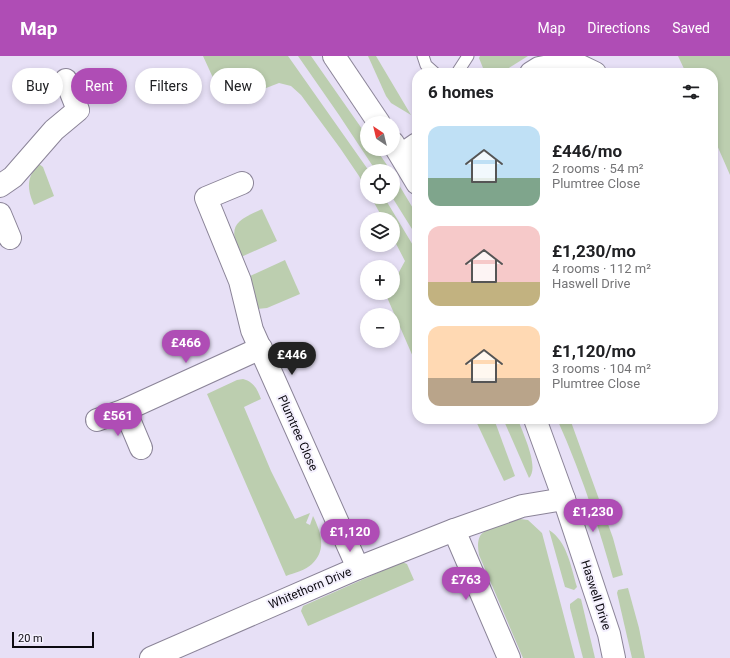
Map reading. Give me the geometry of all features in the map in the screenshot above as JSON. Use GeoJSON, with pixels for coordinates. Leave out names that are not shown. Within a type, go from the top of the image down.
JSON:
{"type":"FeatureCollection","features":[{"type":"Feature","properties":{"kind":"street"},"geometry":{"type":"LineString","coordinates":[[334,56],[374,116]]}},
{"type":"Feature","properties":{"kind":"street"},"geometry":{"type":"LineString","coordinates":[[539,68],[573,59],[586,68]]}},
{"type":"Feature","properties":{"kind":"street"},"geometry":{"type":"LineString","coordinates":[[0,186],[13,176],[54,130],[78,110],[66,80]]}},
{"type":"Feature","properties":{"kind":"street"},"geometry":{"type":"LineString","coordinates":[[404,147],[412,169]]}},
{"type":"Feature","properties":{"kind":"street","name":"Plumtree Close"},"geometry":{"type":"LineString","coordinates":[[242,182],[206,198],[240,281],[252,330],[358,568]]}},
{"type":"Feature","properties":{"kind":"street"},"geometry":{"type":"LineString","coordinates":[[0,214],[10,238]]}},
{"type":"Feature","properties":{"kind":"street"},"geometry":{"type":"LineString","coordinates":[[97,420],[125,410],[261,348]]}},
{"type":"Feature","properties":{"kind":"street"},"geometry":{"type":"LineString","coordinates":[[125,410],[141,448]]}},
{"type":"Feature","properties":{"kind":"street","name":"Haswell Drive"},"geometry":{"type":"LineString","coordinates":[[537,424],[564,499],[609,634],[614,658]]}},
{"type":"Feature","properties":{"kind":"street","name":"Whitethorn Drive"},"geometry":{"type":"LineString","coordinates":[[151,658],[358,568],[454,530],[522,506],[564,499]]}},
{"type":"Feature","properties":{"kind":"street"},"geometry":{"type":"LineString","coordinates":[[454,530],[510,658]]}},
{"type":"Feature","properties":{"kind":"lane"},"geometry":{"type":"LineString","coordinates":[[423,56],[426,65],[429,68]]}},
{"type":"Feature","properties":{"kind":"lane"},"geometry":{"type":"LineString","coordinates":[[460,68],[468,56]]}},
{"type":"Feature","properties":{"kind":"green space"},"geometry":{"type":"Polygon","coordinates":[[[203,56],[288,56],[364,164],[360,164],[360,178],[301,95],[291,86],[279,83],[266,88],[266,68],[210,68],[210,71],[203,56]]]}},
{"type":"Feature","properties":{"kind":"green space"},"geometry":{"type":"Polygon","coordinates":[[[298,56],[311,56],[360,126],[360,147],[298,56]]]}},
{"type":"Feature","properties":{"kind":"green space"},"geometry":{"type":"Polygon","coordinates":[[[368,56],[376,56],[411,115],[391,103],[386,96],[368,56]]]}},
{"type":"Feature","properties":{"kind":"green space"},"geometry":{"type":"Polygon","coordinates":[[[480,56],[528,56],[509,68],[483,68],[479,58],[480,56]]]}},
{"type":"Feature","properties":{"kind":"green space"},"geometry":{"type":"Polygon","coordinates":[[[678,56],[730,56],[730,175],[718,147],[718,68],[684,68],[678,56]]]}},
{"type":"Feature","properties":{"kind":"green space"},"geometry":{"type":"Polygon","coordinates":[[[366,156],[381,156],[386,164],[371,164],[366,156]]]}},
{"type":"Feature","properties":{"kind":"green space"},"geometry":{"type":"Polygon","coordinates":[[[39,164],[43,167],[54,196],[34,205],[30,194],[29,183],[32,174],[39,164]]]}},
{"type":"Feature","properties":{"kind":"green space"},"geometry":{"type":"Polygon","coordinates":[[[400,187],[412,207],[412,229],[396,204],[400,204],[400,187]]]}},
{"type":"Feature","properties":{"kind":"green space"},"geometry":{"type":"Polygon","coordinates":[[[375,204],[388,204],[393,212],[379,212],[375,204]]]}},
{"type":"Feature","properties":{"kind":"green space"},"geometry":{"type":"Polygon","coordinates":[[[262,209],[277,241],[241,257],[234,232],[236,226],[245,218],[262,209]]]}},
{"type":"Feature","properties":{"kind":"green space"},"geometry":{"type":"Polygon","coordinates":[[[400,224],[412,244],[412,355],[400,327],[400,308],[392,308],[388,300],[400,300],[400,270],[405,261],[400,251],[400,224]]]}},
{"type":"Feature","properties":{"kind":"green space"},"geometry":{"type":"Polygon","coordinates":[[[285,260],[300,294],[267,308],[257,309],[248,277],[285,260]]]}},
{"type":"Feature","properties":{"kind":"green space"},"geometry":{"type":"Polygon","coordinates":[[[243,379],[255,386],[261,399],[244,407],[271,471],[295,519],[310,513],[306,523],[310,525],[313,516],[320,535],[321,547],[317,559],[307,568],[286,576],[207,394],[237,380],[243,379]]]}},
{"type":"Feature","properties":{"kind":"green space"},"geometry":{"type":"Polygon","coordinates":[[[477,424],[496,424],[515,476],[504,481],[477,424]]]}},
{"type":"Feature","properties":{"kind":"green space"},"geometry":{"type":"Polygon","coordinates":[[[505,424],[520,424],[531,458],[532,473],[529,478],[505,424]]]}},
{"type":"Feature","properties":{"kind":"green space"},"geometry":{"type":"Polygon","coordinates":[[[559,424],[572,424],[613,538],[623,575],[613,578],[588,497],[559,424]]]}},
{"type":"Feature","properties":{"kind":"green space"},"geometry":{"type":"Polygon","coordinates":[[[520,519],[528,520],[542,533],[575,658],[523,658],[479,555],[478,541],[482,533],[520,519]]]}},
{"type":"Feature","properties":{"kind":"green space"},"geometry":{"type":"Polygon","coordinates":[[[549,530],[560,541],[568,555],[577,587],[574,590],[565,587],[549,530]]]}},
{"type":"Feature","properties":{"kind":"green space"},"geometry":{"type":"Polygon","coordinates":[[[402,562],[407,564],[414,580],[308,626],[301,611],[303,606],[402,562]]]}},
{"type":"Feature","properties":{"kind":"green space"},"geometry":{"type":"Polygon","coordinates":[[[628,588],[639,628],[645,658],[632,658],[617,593],[618,590],[628,588]]]}},
{"type":"Feature","properties":{"kind":"green space"},"geometry":{"type":"Polygon","coordinates":[[[578,598],[581,599],[595,658],[583,658],[570,608],[570,604],[578,598]]]}}]}
